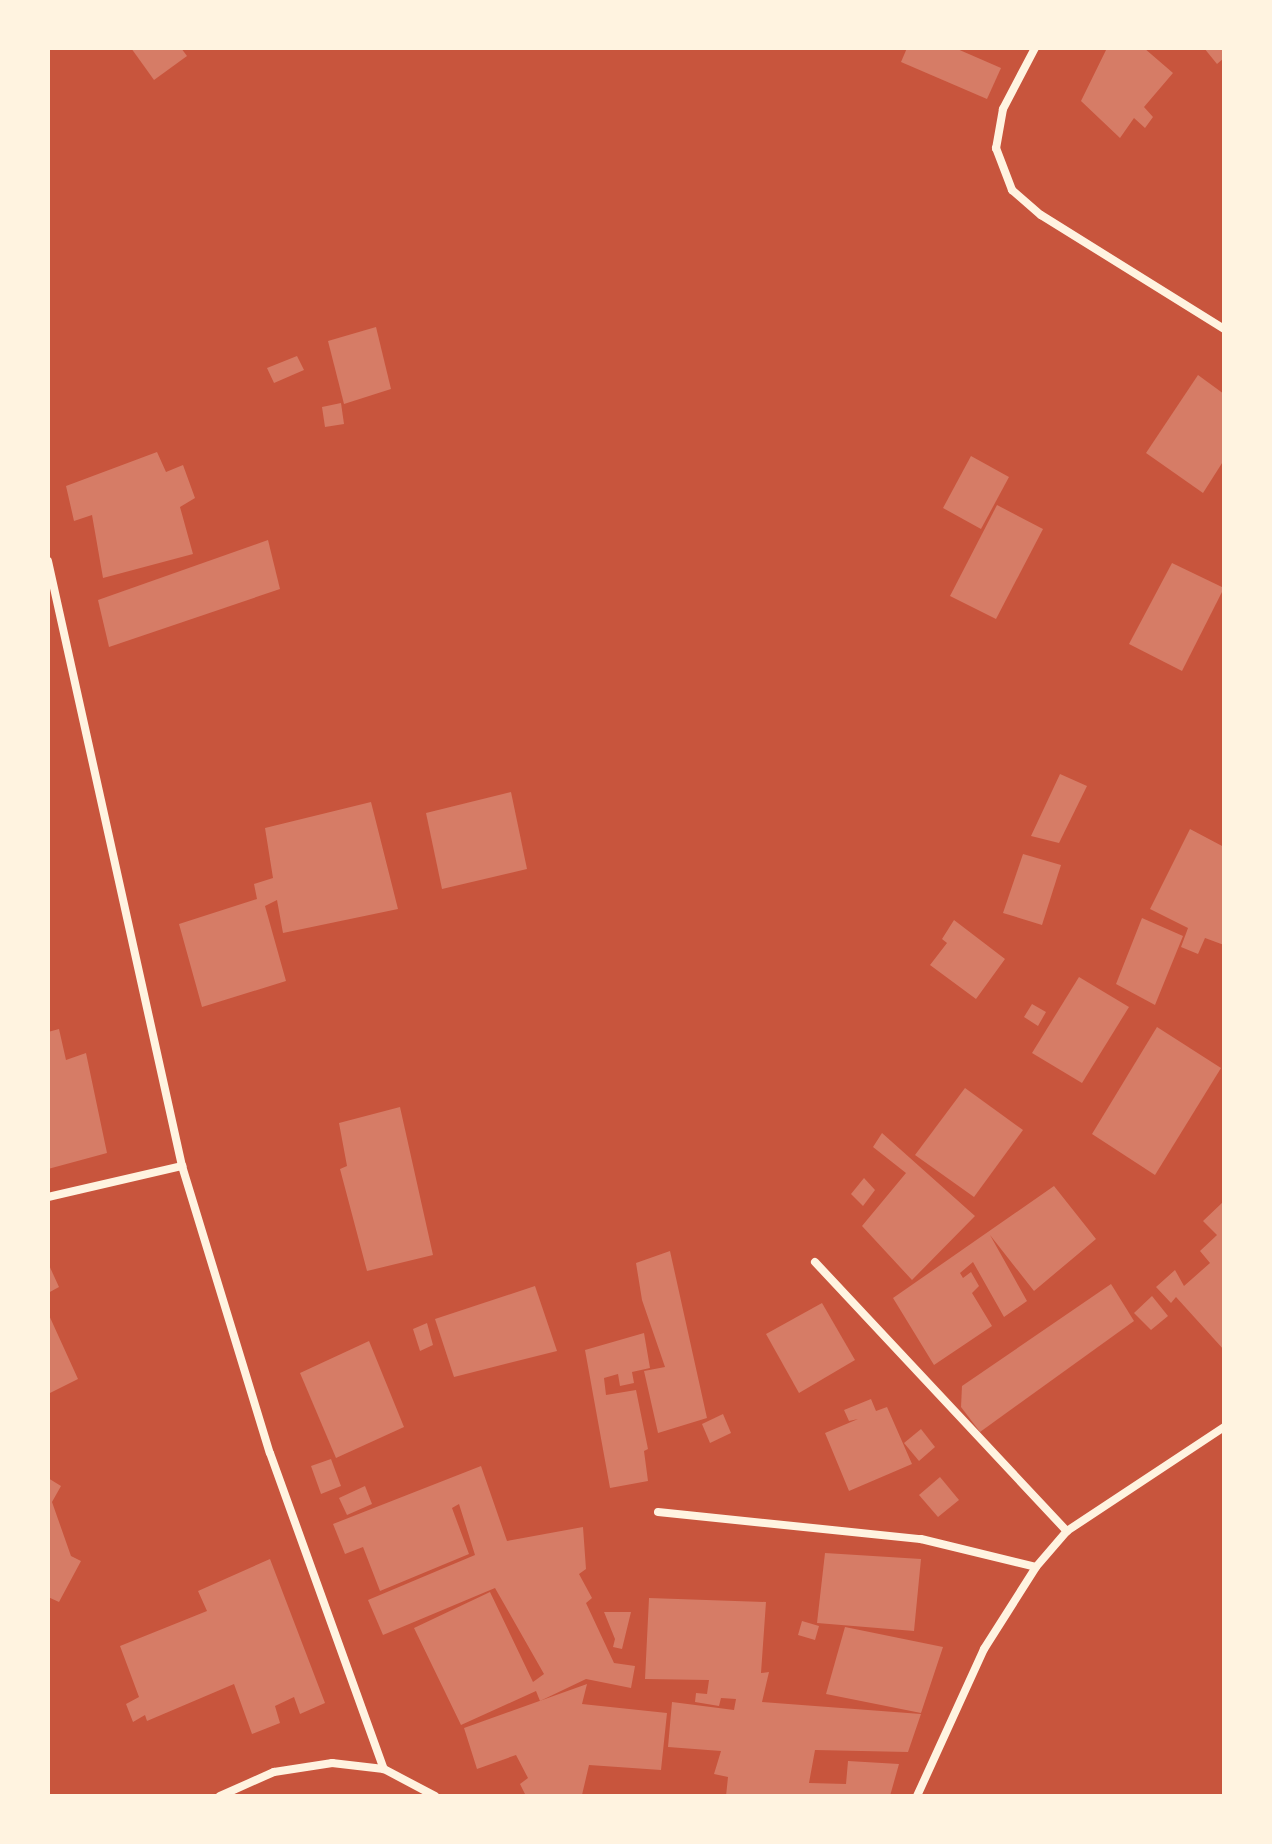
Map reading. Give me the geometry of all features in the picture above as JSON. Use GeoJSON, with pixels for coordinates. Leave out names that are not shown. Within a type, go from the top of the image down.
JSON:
{"type":"FeatureCollection","features":[{"type":"Feature","properties":{"kind":"street"},"geometry":{"type":"LineString","coordinates":[[1035,48],[1003,109],[996,148],[1012,190],[1041,215],[1224,329]]}},
{"type":"Feature","properties":{"kind":"street"},"geometry":{"type":"LineString","coordinates":[[48,561],[182,1166],[270,1453],[384,1769]]}},
{"type":"Feature","properties":{"kind":"street"},"geometry":{"type":"LineString","coordinates":[[48,1197],[182,1166]]}},
{"type":"Feature","properties":{"kind":"street"},"geometry":{"type":"LineString","coordinates":[[815,1262],[1067,1531]]}},
{"type":"Feature","properties":{"kind":"street"},"geometry":{"type":"LineString","coordinates":[[917,1796],[984,1649],[1036,1567],[1067,1531],[1224,1427]]}},
{"type":"Feature","properties":{"kind":"street"},"geometry":{"type":"LineString","coordinates":[[658,1512],[921,1539],[1036,1567]]}},
{"type":"Feature","properties":{"kind":"street"},"geometry":{"type":"LineString","coordinates":[[220,1796],[274,1772],[332,1763],[384,1769],[435,1796]]}},
{"type":"Feature","properties":{"kind":"building"},"geometry":{"type":"Polygon","coordinates":[[[131,48],[181,48],[187,56],[154,80],[131,48]]]}},
{"type":"Feature","properties":{"kind":"building"},"geometry":{"type":"Polygon","coordinates":[[[907,48],[955,48],[1001,68],[987,99],[901,62],[907,48]]]}},
{"type":"Feature","properties":{"kind":"building"},"geometry":{"type":"Polygon","coordinates":[[[1107,48],[1144,48],[1173,73],[1144,107],[1153,117],[1145,128],[1134,118],[1120,138],[1081,101],[1107,48]]]}},
{"type":"Feature","properties":{"kind":"building"},"geometry":{"type":"Polygon","coordinates":[[[1204,48],[1224,48],[1224,58],[1217,64],[1204,48]]]}},
{"type":"Feature","properties":{"kind":"building"},"geometry":{"type":"Polygon","coordinates":[[[376,327],[391,389],[344,404],[328,341],[376,327]]]}},
{"type":"Feature","properties":{"kind":"building"},"geometry":{"type":"Polygon","coordinates":[[[297,356],[304,370],[274,383],[267,368],[297,356]]]}},
{"type":"Feature","properties":{"kind":"building"},"geometry":{"type":"Polygon","coordinates":[[[1198,375],[1224,394],[1224,460],[1203,493],[1146,453],[1198,375]]]}},
{"type":"Feature","properties":{"kind":"building"},"geometry":{"type":"Polygon","coordinates":[[[341,403],[344,424],[325,427],[322,407],[341,403]]]}},
{"type":"Feature","properties":{"kind":"building"},"geometry":{"type":"Polygon","coordinates":[[[157,452],[166,472],[183,465],[195,498],[180,507],[193,554],[103,578],[92,515],[74,521],[66,486],[157,452]]]}},
{"type":"Feature","properties":{"kind":"building"},"geometry":{"type":"Polygon","coordinates":[[[971,456],[1009,477],[981,529],[943,508],[971,456]]]}},
{"type":"Feature","properties":{"kind":"building"},"geometry":{"type":"Polygon","coordinates":[[[997,505],[1043,529],[996,619],[950,596],[997,505]]]}},
{"type":"Feature","properties":{"kind":"building"},"geometry":{"type":"Polygon","coordinates":[[[268,540],[280,589],[109,647],[98,600],[268,540]]]}},
{"type":"Feature","properties":{"kind":"building"},"geometry":{"type":"Polygon","coordinates":[[[1172,563],[1224,588],[1182,671],[1129,644],[1172,563]]]}},
{"type":"Feature","properties":{"kind":"building"},"geometry":{"type":"Polygon","coordinates":[[[1060,774],[1087,786],[1059,843],[1031,836],[1060,774]]]}},
{"type":"Feature","properties":{"kind":"building"},"geometry":{"type":"Polygon","coordinates":[[[511,792],[527,869],[442,889],[426,813],[511,792]]]}},
{"type":"Feature","properties":{"kind":"building"},"geometry":{"type":"Polygon","coordinates":[[[371,802],[398,909],[283,933],[277,900],[265,906],[286,981],[202,1007],[179,924],[257,899],[254,884],[273,878],[265,828],[371,802]]]}},
{"type":"Feature","properties":{"kind":"building"},"geometry":{"type":"Polygon","coordinates":[[[1190,829],[1224,847],[1224,945],[1205,938],[1198,954],[1181,947],[1188,928],[1150,909],[1190,829]]]}},
{"type":"Feature","properties":{"kind":"building"},"geometry":{"type":"Polygon","coordinates":[[[1023,854],[1061,865],[1042,925],[1003,913],[1023,854]]]}},
{"type":"Feature","properties":{"kind":"building"},"geometry":{"type":"Polygon","coordinates":[[[1142,918],[1183,936],[1155,1005],[1116,984],[1142,918]]]}},
{"type":"Feature","properties":{"kind":"building"},"geometry":{"type":"Polygon","coordinates":[[[954,920],[1005,959],[976,999],[930,965],[947,943],[942,939],[954,920]]]}},
{"type":"Feature","properties":{"kind":"building"},"geometry":{"type":"Polygon","coordinates":[[[1079,977],[1129,1007],[1082,1083],[1032,1053],[1079,977]]]}},
{"type":"Feature","properties":{"kind":"building"},"geometry":{"type":"Polygon","coordinates":[[[1032,1004],[1046,1012],[1038,1026],[1024,1017],[1032,1004]]]}},
{"type":"Feature","properties":{"kind":"building"},"geometry":{"type":"Polygon","coordinates":[[[1157,1027],[1221,1068],[1155,1175],[1092,1134],[1157,1027]]]}},
{"type":"Feature","properties":{"kind":"building"},"geometry":{"type":"Polygon","coordinates":[[[59,1029],[66,1060],[86,1053],[107,1153],[48,1169],[48,1032],[59,1029]]]}},
{"type":"Feature","properties":{"kind":"building"},"geometry":{"type":"Polygon","coordinates":[[[965,1088],[1023,1130],[974,1197],[915,1155],[965,1088]]]}},
{"type":"Feature","properties":{"kind":"building"},"geometry":{"type":"Polygon","coordinates":[[[400,1107],[433,1255],[367,1271],[340,1169],[347,1166],[339,1123],[400,1107]]]}},
{"type":"Feature","properties":{"kind":"building"},"geometry":{"type":"Polygon","coordinates":[[[882,1133],[975,1216],[912,1280],[862,1226],[906,1173],[873,1147],[882,1133]]]}},
{"type":"Feature","properties":{"kind":"building"},"geometry":{"type":"Polygon","coordinates":[[[864,1178],[875,1190],[863,1206],[851,1194],[864,1178]]]}},
{"type":"Feature","properties":{"kind":"building"},"geometry":{"type":"Polygon","coordinates":[[[1054,1186],[1096,1239],[1034,1291],[990,1235],[1027,1301],[1004,1317],[973,1262],[960,1273],[963,1278],[971,1272],[979,1286],[972,1293],[992,1326],[934,1365],[893,1298],[1054,1186]]]}},
{"type":"Feature","properties":{"kind":"building"},"geometry":{"type":"Polygon","coordinates":[[[1224,1201],[1224,1350],[1176,1297],[1171,1303],[1156,1287],[1175,1270],[1184,1286],[1210,1263],[1200,1251],[1217,1235],[1203,1221],[1224,1201]]]}},
{"type":"Feature","properties":{"kind":"building"},"geometry":{"type":"Polygon","coordinates":[[[670,1251],[707,1418],[658,1433],[644,1371],[665,1367],[642,1300],[636,1263],[670,1251]]]}},
{"type":"Feature","properties":{"kind":"building"},"geometry":{"type":"Polygon","coordinates":[[[48,1263],[59,1287],[48,1293],[48,1263]]]}},
{"type":"Feature","properties":{"kind":"building"},"geometry":{"type":"Polygon","coordinates":[[[1111,1284],[1134,1321],[980,1432],[961,1407],[962,1386],[1111,1284]]]}},
{"type":"Feature","properties":{"kind":"building"},"geometry":{"type":"Polygon","coordinates":[[[535,1286],[557,1351],[454,1377],[435,1319],[535,1286]]]}},
{"type":"Feature","properties":{"kind":"building"},"geometry":{"type":"Polygon","coordinates":[[[1152,1296],[1168,1316],[1151,1330],[1134,1313],[1152,1296]]]}},
{"type":"Feature","properties":{"kind":"building"},"geometry":{"type":"Polygon","coordinates":[[[822,1303],[855,1360],[799,1393],[766,1334],[822,1303]]]}},
{"type":"Feature","properties":{"kind":"building"},"geometry":{"type":"Polygon","coordinates":[[[48,1313],[78,1379],[48,1394],[48,1313]]]}},
{"type":"Feature","properties":{"kind":"building"},"geometry":{"type":"Polygon","coordinates":[[[427,1323],[433,1345],[420,1351],[413,1329],[427,1323]]]}},
{"type":"Feature","properties":{"kind":"building"},"geometry":{"type":"Polygon","coordinates":[[[644,1333],[650,1368],[632,1372],[634,1383],[620,1386],[618,1374],[604,1378],[606,1395],[636,1390],[648,1449],[644,1451],[648,1481],[610,1488],[585,1350],[644,1333]]]}},
{"type":"Feature","properties":{"kind":"building"},"geometry":{"type":"Polygon","coordinates":[[[369,1341],[404,1427],[336,1458],[300,1373],[369,1341]]]}},
{"type":"Feature","properties":{"kind":"building"},"geometry":{"type":"Polygon","coordinates":[[[871,1399],[876,1411],[887,1407],[912,1464],[849,1491],[825,1433],[858,1419],[849,1421],[844,1410],[871,1399]]]}},
{"type":"Feature","properties":{"kind":"building"},"geometry":{"type":"Polygon","coordinates":[[[723,1414],[731,1433],[710,1443],[702,1424],[723,1414]]]}},
{"type":"Feature","properties":{"kind":"building"},"geometry":{"type":"Polygon","coordinates":[[[921,1429],[935,1447],[919,1461],[904,1443],[921,1429]]]}},
{"type":"Feature","properties":{"kind":"building"},"geometry":{"type":"Polygon","coordinates":[[[331,1459],[341,1486],[321,1494],[311,1466],[331,1459]]]}},
{"type":"Feature","properties":{"kind":"building"},"geometry":{"type":"Polygon","coordinates":[[[481,1466],[507,1541],[583,1527],[586,1569],[579,1574],[592,1598],[586,1603],[614,1663],[635,1666],[631,1688],[586,1679],[540,1701],[536,1691],[461,1725],[414,1628],[490,1592],[533,1682],[544,1674],[495,1588],[383,1635],[368,1600],[475,1555],[459,1504],[452,1508],[469,1554],[380,1591],[363,1547],[345,1554],[333,1524],[481,1466]]]}},
{"type":"Feature","properties":{"kind":"building"},"geometry":{"type":"Polygon","coordinates":[[[940,1477],[959,1500],[938,1517],[919,1495],[940,1477]]]}},
{"type":"Feature","properties":{"kind":"building"},"geometry":{"type":"Polygon","coordinates":[[[48,1478],[61,1486],[52,1502],[71,1556],[81,1561],[59,1602],[48,1597],[48,1478]]]}},
{"type":"Feature","properties":{"kind":"building"},"geometry":{"type":"Polygon","coordinates":[[[365,1486],[372,1504],[347,1515],[339,1498],[365,1486]]]}},
{"type":"Feature","properties":{"kind":"building"},"geometry":{"type":"Polygon","coordinates":[[[825,1553],[921,1559],[914,1631],[817,1623],[825,1553]]]}},
{"type":"Feature","properties":{"kind":"building"},"geometry":{"type":"Polygon","coordinates":[[[270,1559],[325,1703],[300,1714],[294,1697],[275,1706],[280,1723],[252,1734],[234,1684],[147,1721],[145,1715],[133,1722],[126,1704],[139,1697],[120,1646],[207,1611],[198,1591],[270,1559]]]}},
{"type":"Feature","properties":{"kind":"building"},"geometry":{"type":"Polygon","coordinates":[[[649,1598],[766,1602],[761,1673],[769,1672],[762,1702],[921,1714],[908,1752],[815,1750],[809,1783],[846,1784],[848,1761],[899,1764],[890,1796],[726,1796],[728,1777],[714,1774],[721,1751],[668,1747],[672,1702],[734,1710],[736,1699],[721,1698],[719,1706],[695,1702],[696,1693],[707,1694],[709,1680],[645,1679],[649,1598]]]}},
{"type":"Feature","properties":{"kind":"building"},"geometry":{"type":"Polygon","coordinates":[[[604,1612],[631,1612],[622,1649],[613,1647],[615,1639],[604,1612]]]}},
{"type":"Feature","properties":{"kind":"building"},"geometry":{"type":"Polygon","coordinates":[[[802,1621],[819,1626],[815,1640],[798,1635],[802,1621]]]}},
{"type":"Feature","properties":{"kind":"building"},"geometry":{"type":"Polygon","coordinates":[[[845,1627],[943,1647],[921,1713],[826,1694],[845,1627]]]}},
{"type":"Feature","properties":{"kind":"building"},"geometry":{"type":"Polygon","coordinates":[[[587,1684],[582,1704],[667,1713],[661,1770],[589,1765],[582,1795],[526,1796],[520,1784],[528,1778],[516,1755],[477,1769],[464,1728],[587,1684]]]}}]}
